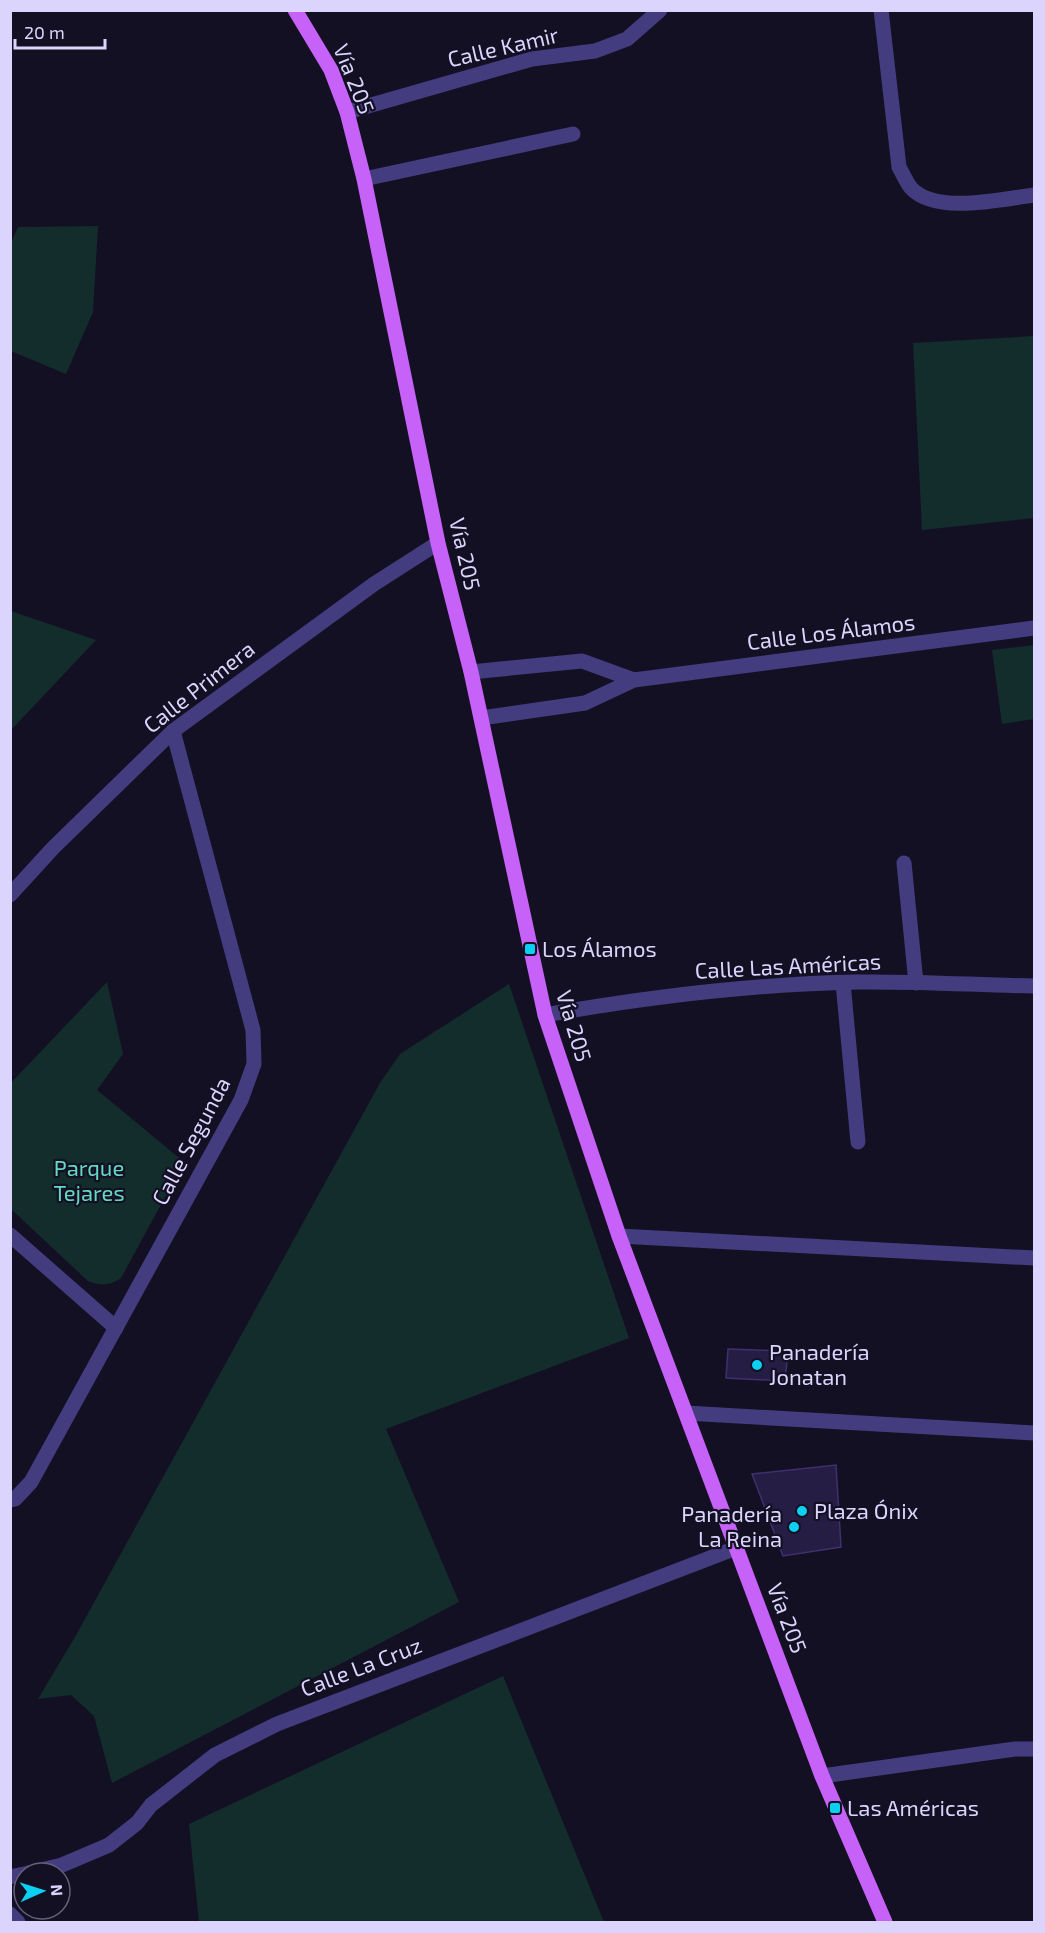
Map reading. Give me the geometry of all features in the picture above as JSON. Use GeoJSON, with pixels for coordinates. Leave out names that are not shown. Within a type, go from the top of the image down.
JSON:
{"type":"FeatureCollection","features":[{"type":"Feature","properties":{"kind":"main road","name":"Vía 205"},"geometry":{"type":"LineString","coordinates":[[295,10],[331,70],[347,112],[364,179],[438,543],[471,672],[545,1015],[619,1236],[822,1776],[885,1923]]}},
{"type":"Feature","properties":{"kind":"street","name":"Calle Kamir"},"geometry":{"type":"LineString","coordinates":[[347,112],[532,59],[595,51],[627,39],[660,10]]}},
{"type":"Feature","properties":{"kind":"street"},"geometry":{"type":"LineString","coordinates":[[881,10],[899,167],[912,188],[931,201],[958,203],[1035,195]]}},
{"type":"Feature","properties":{"kind":"street"},"geometry":{"type":"LineString","coordinates":[[364,179],[573,134]]}},
{"type":"Feature","properties":{"kind":"street","name":"Calle Primera"},"geometry":{"type":"LineString","coordinates":[[10,895],[53,848],[173,731],[374,584],[438,543]]}},
{"type":"Feature","properties":{"kind":"street","name":"Calle Los Álamos"},"geometry":{"type":"LineString","coordinates":[[634,680],[1035,628]]}},
{"type":"Feature","properties":{"kind":"street"},"geometry":{"type":"LineString","coordinates":[[471,672],[582,661],[634,680]]}},
{"type":"Feature","properties":{"kind":"street"},"geometry":{"type":"LineString","coordinates":[[481,718],[585,703],[634,680]]}},
{"type":"Feature","properties":{"kind":"street","name":"Calle Segunda"},"geometry":{"type":"LineString","coordinates":[[10,1500],[15,1499],[32,1482],[241,1100],[254,1064],[253,1030],[173,731]]}},
{"type":"Feature","properties":{"kind":"street"},"geometry":{"type":"LineString","coordinates":[[904,863],[916,983]]}},
{"type":"Feature","properties":{"kind":"street"},"geometry":{"type":"LineString","coordinates":[[843,983],[858,1142]]}},
{"type":"Feature","properties":{"kind":"street","name":"Calle Las Américas"},"geometry":{"type":"LineString","coordinates":[[545,1015],[628,1000],[765,987],[843,983],[1035,986]]}},
{"type":"Feature","properties":{"kind":"street"},"geometry":{"type":"LineString","coordinates":[[10,1235],[116,1328]]}},
{"type":"Feature","properties":{"kind":"street"},"geometry":{"type":"LineString","coordinates":[[619,1236],[1035,1258]]}},
{"type":"Feature","properties":{"kind":"street"},"geometry":{"type":"LineString","coordinates":[[686,1413],[1035,1433]]}},
{"type":"Feature","properties":{"kind":"street","name":"Calle La Cruz"},"geometry":{"type":"LineString","coordinates":[[71,1861],[109,1845],[137,1823],[151,1804],[215,1755],[277,1724],[736,1548]]}},
{"type":"Feature","properties":{"kind":"street"},"geometry":{"type":"LineString","coordinates":[[822,1776],[1014,1749],[1035,1749]]}},
{"type":"Feature","properties":{"kind":"street"},"geometry":{"type":"LineString","coordinates":[[10,1914],[18,1923]]}},
{"type":"Feature","properties":{"kind":"green space"},"geometry":{"type":"Polygon","coordinates":[[[98,226],[93,312],[66,374],[11,351],[11,243],[18,227],[98,226]]]}},
{"type":"Feature","properties":{"kind":"green space"},"geometry":{"type":"Polygon","coordinates":[[[1034,336],[1034,518],[922,530],[913,343],[1034,336]]]}},
{"type":"Feature","properties":{"kind":"green space"},"geometry":{"type":"Polygon","coordinates":[[[10,611],[96,640],[11,730],[10,611]]]}},
{"type":"Feature","properties":{"kind":"green space"},"geometry":{"type":"Polygon","coordinates":[[[1034,645],[1034,719],[1002,724],[992,650],[1034,645]]]}},
{"type":"Feature","properties":{"kind":"green space","name":"Parque Tejares"},"geometry":{"type":"Polygon","coordinates":[[[107,982],[123,1054],[97,1090],[184,1162],[121,1278],[113,1283],[101,1284],[88,1281],[11,1209],[10,1084],[107,982]]]}},
{"type":"Feature","properties":{"kind":"green space"},"geometry":{"type":"Polygon","coordinates":[[[509,984],[629,1338],[386,1429],[459,1602],[112,1783],[94,1716],[71,1695],[38,1699],[75,1637],[380,1083],[400,1054],[509,984]]]}},
{"type":"Feature","properties":{"kind":"green space"},"geometry":{"type":"Polygon","coordinates":[[[503,1676],[604,1922],[199,1922],[189,1824],[503,1676]]]}},
{"type":"Feature","properties":{"kind":"building","name":"Panadería Jonatan"},"geometry":{"type":"Polygon","coordinates":[[[728,1349],[788,1351],[785,1381],[726,1378],[728,1349]]]}},
{"type":"Feature","properties":{"kind":"building","name":"Plaza Ónix"},"geometry":{"type":"Polygon","coordinates":[[[836,1465],[841,1547],[783,1556],[752,1474],[836,1465]]]}},
{"type":"Feature","properties":{"kind":"place","name":"Los Álamos"},"geometry":{"type":"Point","coordinates":[530,949]}},
{"type":"Feature","properties":{"kind":"place","name":"Panadería Jonatan"},"geometry":{"type":"Point","coordinates":[757,1365]}},
{"type":"Feature","properties":{"kind":"place","name":"Plaza Ónix"},"geometry":{"type":"Point","coordinates":[802,1511]}},
{"type":"Feature","properties":{"kind":"place","name":"Panadería La Reina"},"geometry":{"type":"Point","coordinates":[794,1527]}},
{"type":"Feature","properties":{"kind":"place","name":"Las Américas"},"geometry":{"type":"Point","coordinates":[835,1808]}}]}
